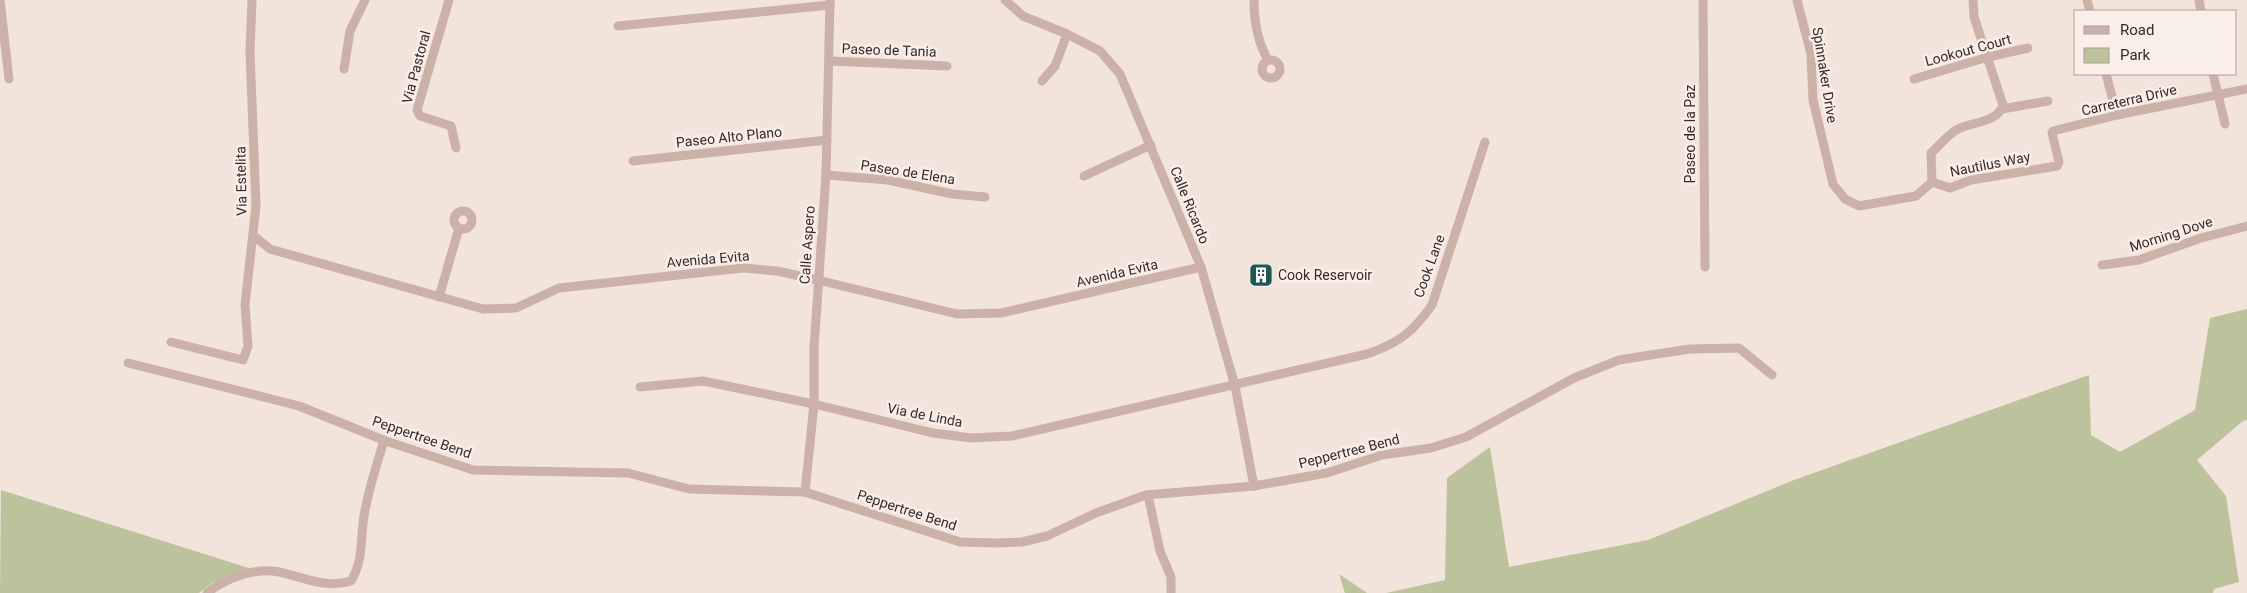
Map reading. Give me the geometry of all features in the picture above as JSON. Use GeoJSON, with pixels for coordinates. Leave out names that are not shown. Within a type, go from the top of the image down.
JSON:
{"type":"FeatureCollection","features":[{"type":"Feature","properties":{"kind":"street"},"geometry":{"type":"LineString","coordinates":[[0,0],[9,79]]}},
{"type":"Feature","properties":{"kind":"street","name":"Via Estelita"},"geometry":{"type":"LineString","coordinates":[[171,342],[243,360],[248,346],[245,305],[256,206],[250,52],[252,0]]}},
{"type":"Feature","properties":{"kind":"street"},"geometry":{"type":"LineString","coordinates":[[344,69],[350,31],[364,0]]}},
{"type":"Feature","properties":{"kind":"street","name":"Via Pastoral"},"geometry":{"type":"LineString","coordinates":[[449,0],[417,110],[420,116],[451,126],[456,148]]}},
{"type":"Feature","properties":{"kind":"street","name":"Calle Ricardo"},"geometry":{"type":"LineString","coordinates":[[1005,0],[1024,16],[1067,34],[1100,51],[1120,74],[1201,267],[1234,386],[1254,486]]}},
{"type":"Feature","properties":{"kind":"street"},"geometry":{"type":"LineString","coordinates":[[1254,0],[1256,29],[1260,46],[1268,60]]}},
{"type":"Feature","properties":{"kind":"street","name":"Paseo de la Paz"},"geometry":{"type":"LineString","coordinates":[[1703,0],[1705,267]]}},
{"type":"Feature","properties":{"kind":"street","name":"Spinnaker Drive"},"geometry":{"type":"LineString","coordinates":[[1797,0],[1811,54],[1813,100],[1833,184],[1845,199]]}},
{"type":"Feature","properties":{"kind":"street"},"geometry":{"type":"LineString","coordinates":[[1973,0],[1974,17],[2002,102],[2002,109]]}},
{"type":"Feature","properties":{"kind":"street"},"geometry":{"type":"LineString","coordinates":[[618,26],[830,3]]}},
{"type":"Feature","properties":{"kind":"street","name":"Calle Aspero"},"geometry":{"type":"LineString","coordinates":[[806,492],[814,404],[814,348],[828,140],[830,3]]}},
{"type":"Feature","properties":{"kind":"street"},"geometry":{"type":"LineString","coordinates":[[1042,81],[1055,66],[1067,34]]}},
{"type":"Feature","properties":{"kind":"street","name":"Lookout Court"},"geometry":{"type":"LineString","coordinates":[[1914,78],[2028,48]]}},
{"type":"Feature","properties":{"kind":"street","name":"Paseo de Tania"},"geometry":{"type":"LineString","coordinates":[[829,61],[947,66]]}},
{"type":"Feature","properties":{"kind":"street"},"geometry":{"type":"LineString","coordinates":[[2106,75],[2117,115]]}},
{"type":"Feature","properties":{"kind":"street"},"geometry":{"type":"LineString","coordinates":[[2213,75],[2225,124]]}},
{"type":"Feature","properties":{"kind":"street","name":"Carreterra Drive"},"geometry":{"type":"LineString","coordinates":[[2057,166],[2059,162],[2053,131],[2117,115],[2247,89]]}},
{"type":"Feature","properties":{"kind":"street"},"geometry":{"type":"LineString","coordinates":[[1932,182],[1931,153],[1957,129],[1988,119],[2002,109],[2048,101]]}},
{"type":"Feature","properties":{"kind":"street","name":"Paseo Alto Plano"},"geometry":{"type":"LineString","coordinates":[[633,161],[828,140]]}},
{"type":"Feature","properties":{"kind":"street","name":"Cook Lane"},"geometry":{"type":"LineString","coordinates":[[1234,386],[1367,354],[1400,341],[1418,325],[1435,297],[1485,142]]}},
{"type":"Feature","properties":{"kind":"street"},"geometry":{"type":"LineString","coordinates":[[1084,176],[1151,145]]}},
{"type":"Feature","properties":{"kind":"street","name":"Nautilus Way"},"geometry":{"type":"LineString","coordinates":[[1845,199],[1859,206],[1916,196],[1932,182],[1950,188],[1971,180],[2057,166]]}},
{"type":"Feature","properties":{"kind":"street","name":"Paseo de Elena"},"geometry":{"type":"LineString","coordinates":[[826,175],[888,180],[952,194],[985,197]]}},
{"type":"Feature","properties":{"kind":"street","name":"Morning Dove"},"geometry":{"type":"LineString","coordinates":[[2102,265],[2139,260],[2201,238],[2247,226]]}},
{"type":"Feature","properties":{"kind":"street"},"geometry":{"type":"LineString","coordinates":[[439,297],[459,228]]}},
{"type":"Feature","properties":{"kind":"street","name":"Avenida Evita"},"geometry":{"type":"LineString","coordinates":[[254,236],[270,249],[483,309],[516,308],[559,288],[743,268],[777,271],[957,314],[1001,314],[1201,267]]}},
{"type":"Feature","properties":{"kind":"street","name":"Peppertree Bend"},"geometry":{"type":"LineString","coordinates":[[128,363],[299,406],[384,440],[473,470],[628,474],[689,489],[806,492],[960,542],[997,543],[1022,542],[1047,536],[1096,513],[1148,495],[1254,486],[1327,473],[1382,455],[1431,448],[1466,437],[1574,378],[1618,360],[1689,349],[1739,348],[1772,375]]}},
{"type":"Feature","properties":{"kind":"street","name":"Via de Linda"},"geometry":{"type":"LineString","coordinates":[[640,388],[703,381],[814,404],[933,433],[971,438],[1012,436],[1234,386]]}},
{"type":"Feature","properties":{"kind":"street"},"geometry":{"type":"LineString","coordinates":[[207,593],[215,586],[254,571],[277,572],[322,583],[340,584],[351,581],[358,568],[365,508],[384,440]]}},
{"type":"Feature","properties":{"kind":"street"},"geometry":{"type":"LineString","coordinates":[[1148,495],[1160,551],[1171,577],[1171,593]]}},
{"type":"Feature","properties":{"kind":"green space"},"geometry":{"type":"Polygon","coordinates":[[[2247,309],[2247,420],[2243,421],[2197,460],[2226,496],[2239,582],[2214,589],[2213,593],[1386,593],[1445,580],[1447,478],[1490,447],[1509,567],[1648,540],[1794,480],[2089,375],[2091,435],[2120,452],[2195,410],[2210,318],[2247,309]]]}},
{"type":"Feature","properties":{"kind":"green space"},"geometry":{"type":"Polygon","coordinates":[[[1,490],[252,569],[212,583],[199,593],[0,593],[1,490]]]}},
{"type":"Feature","properties":{"kind":"green space"},"geometry":{"type":"Polygon","coordinates":[[[1339,574],[1367,593],[1345,593],[1339,574]]]}},
{"type":"Feature","properties":{"kind":"place","name":"Cook Reservoir"},"geometry":{"type":"Point","coordinates":[1261,275]}}]}
